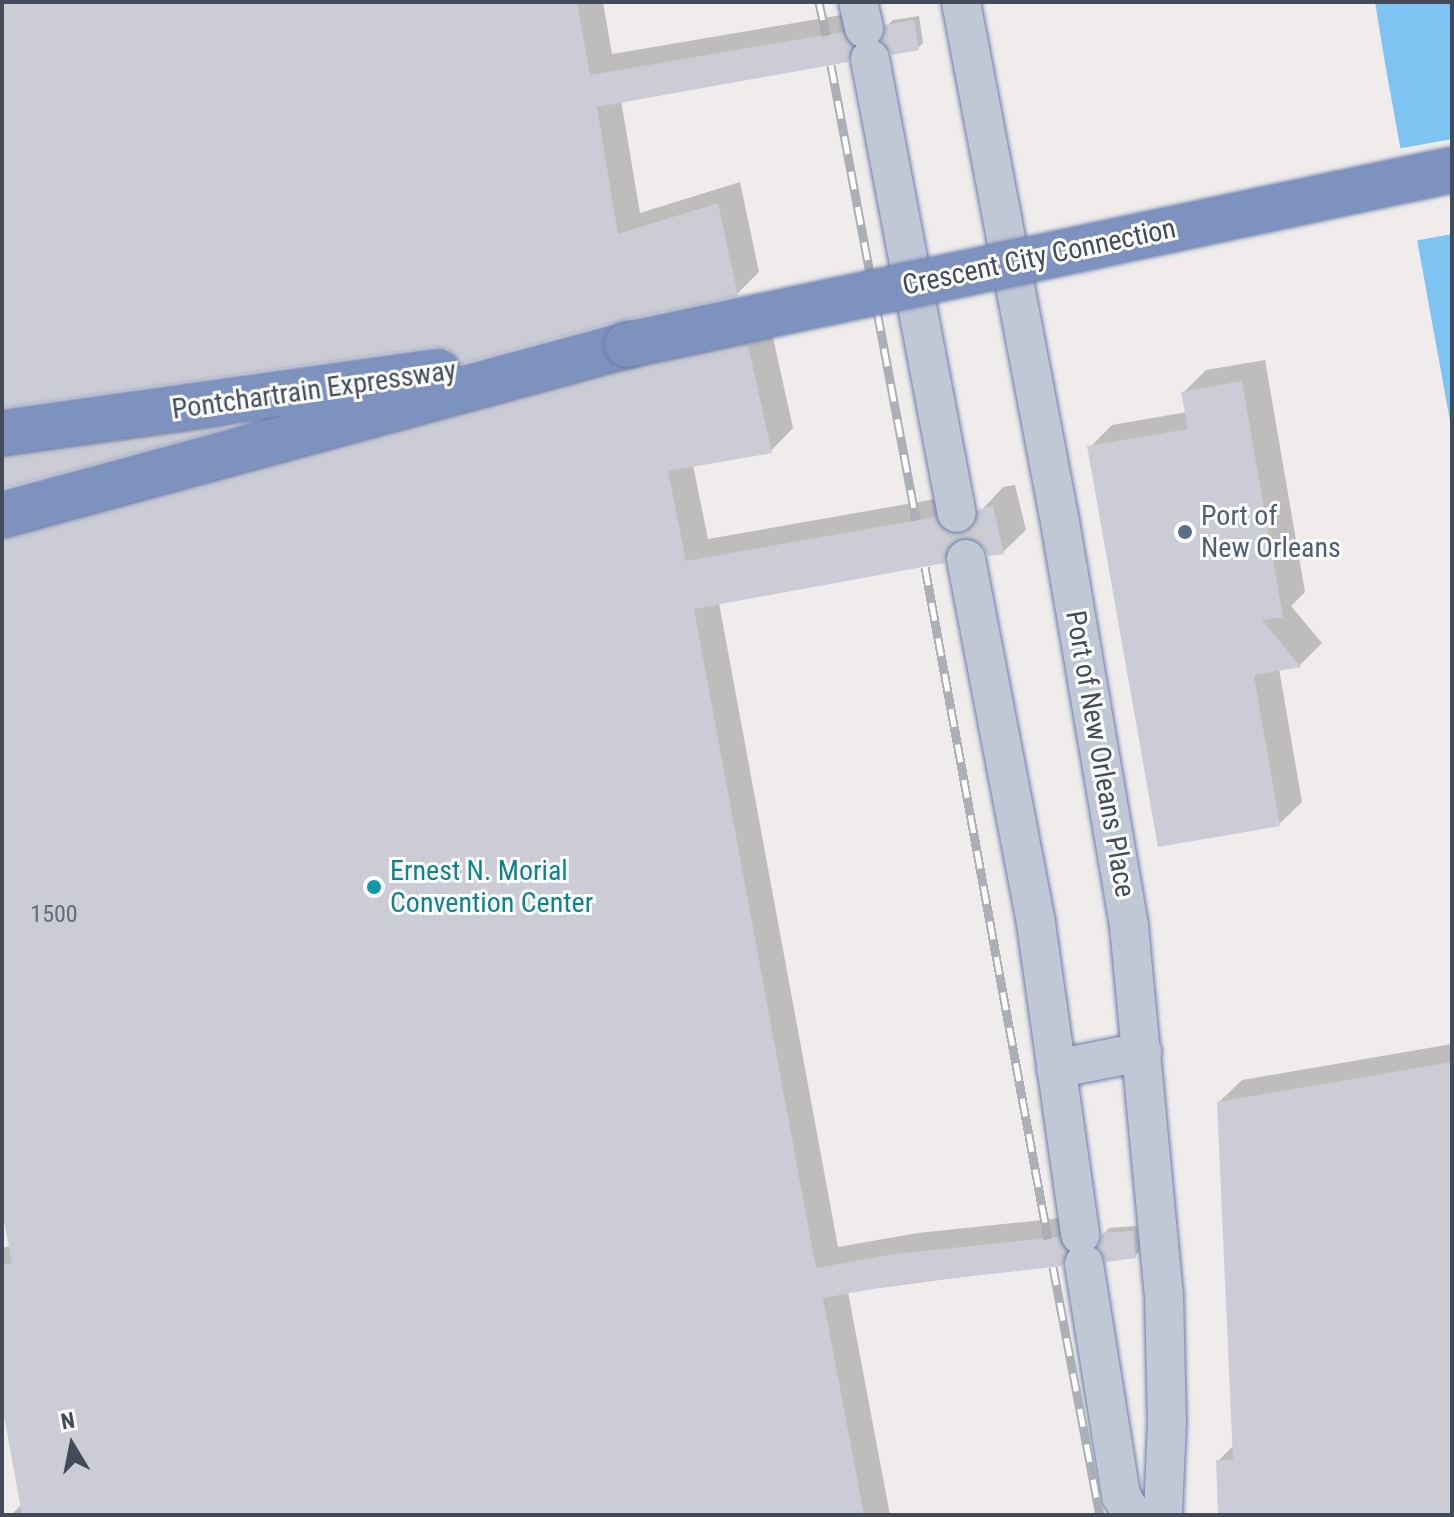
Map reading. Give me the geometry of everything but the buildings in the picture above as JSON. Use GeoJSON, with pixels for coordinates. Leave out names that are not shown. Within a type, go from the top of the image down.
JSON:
{"type":"FeatureCollection","features":[{"type":"Feature","properties":{"kind":"highway","name":"Crescent City Connection"},"geometry":{"type":"LineString","coordinates":[[627,345],[1452,170]]}},
{"type":"Feature","properties":{"kind":"highway","name":"Pontchartrain Expressway"},"geometry":{"type":"LineString","coordinates":[[2,433],[627,345]]}},
{"type":"Feature","properties":{"kind":"highway"},"geometry":{"type":"LineString","coordinates":[[2,515],[627,345]]}},
{"type":"Feature","properties":{"kind":"street","name":"Port of New Orleans Place"},"geometry":{"type":"LineString","coordinates":[[961,2],[1057,507],[1129,926],[1164,1293],[1167,1422],[1163,1515]]}},
{"type":"Feature","properties":{"kind":"street"},"geometry":{"type":"LineString","coordinates":[[864,30],[957,513]]}},
{"type":"Feature","properties":{"kind":"street"},"geometry":{"type":"LineString","coordinates":[[966,559],[1036,924],[1082,1250],[1121,1496],[1133,1515]]}},
{"type":"Feature","properties":{"kind":"street"},"geometry":{"type":"LineString","coordinates":[[1056,1069],[1142,1052]]}},
{"type":"Feature","properties":{"kind":"water"},"geometry":{"type":"Polygon","coordinates":[[[1375,2],[1452,2],[1452,432],[1386,69],[1375,2]]]}},
{"type":"Feature","properties":{"kind":"pier"},"geometry":{"type":"Polygon","coordinates":[[[1452,139],[1452,234],[1414,241],[1397,149],[1452,139]]]}},
{"type":"Feature","properties":{"kind":"tunnel"},"geometry":{"type":"LineString","coordinates":[[957,513],[966,559]]}},
{"type":"Feature","properties":{"kind":"railway"},"geometry":{"type":"LineString","coordinates":[[819,2],[826,35]]}},
{"type":"Feature","properties":{"kind":"railway"},"geometry":{"type":"LineString","coordinates":[[831,65],[916,520]]}},
{"type":"Feature","properties":{"kind":"railway"},"geometry":{"type":"LineString","coordinates":[[925,567],[1048,1239]]}},
{"type":"Feature","properties":{"kind":"railway"},"geometry":{"type":"LineString","coordinates":[[1053,1267],[1100,1515]]}},
{"type":"Feature","properties":{"kind":"place","name":"Port of New Orleans"},"geometry":{"type":"Point","coordinates":[1185,532]}},
{"type":"Feature","properties":{"kind":"place","name":"Ernest N. Morial Convention Center"},"geometry":{"type":"Point","coordinates":[374,887]}}]}
